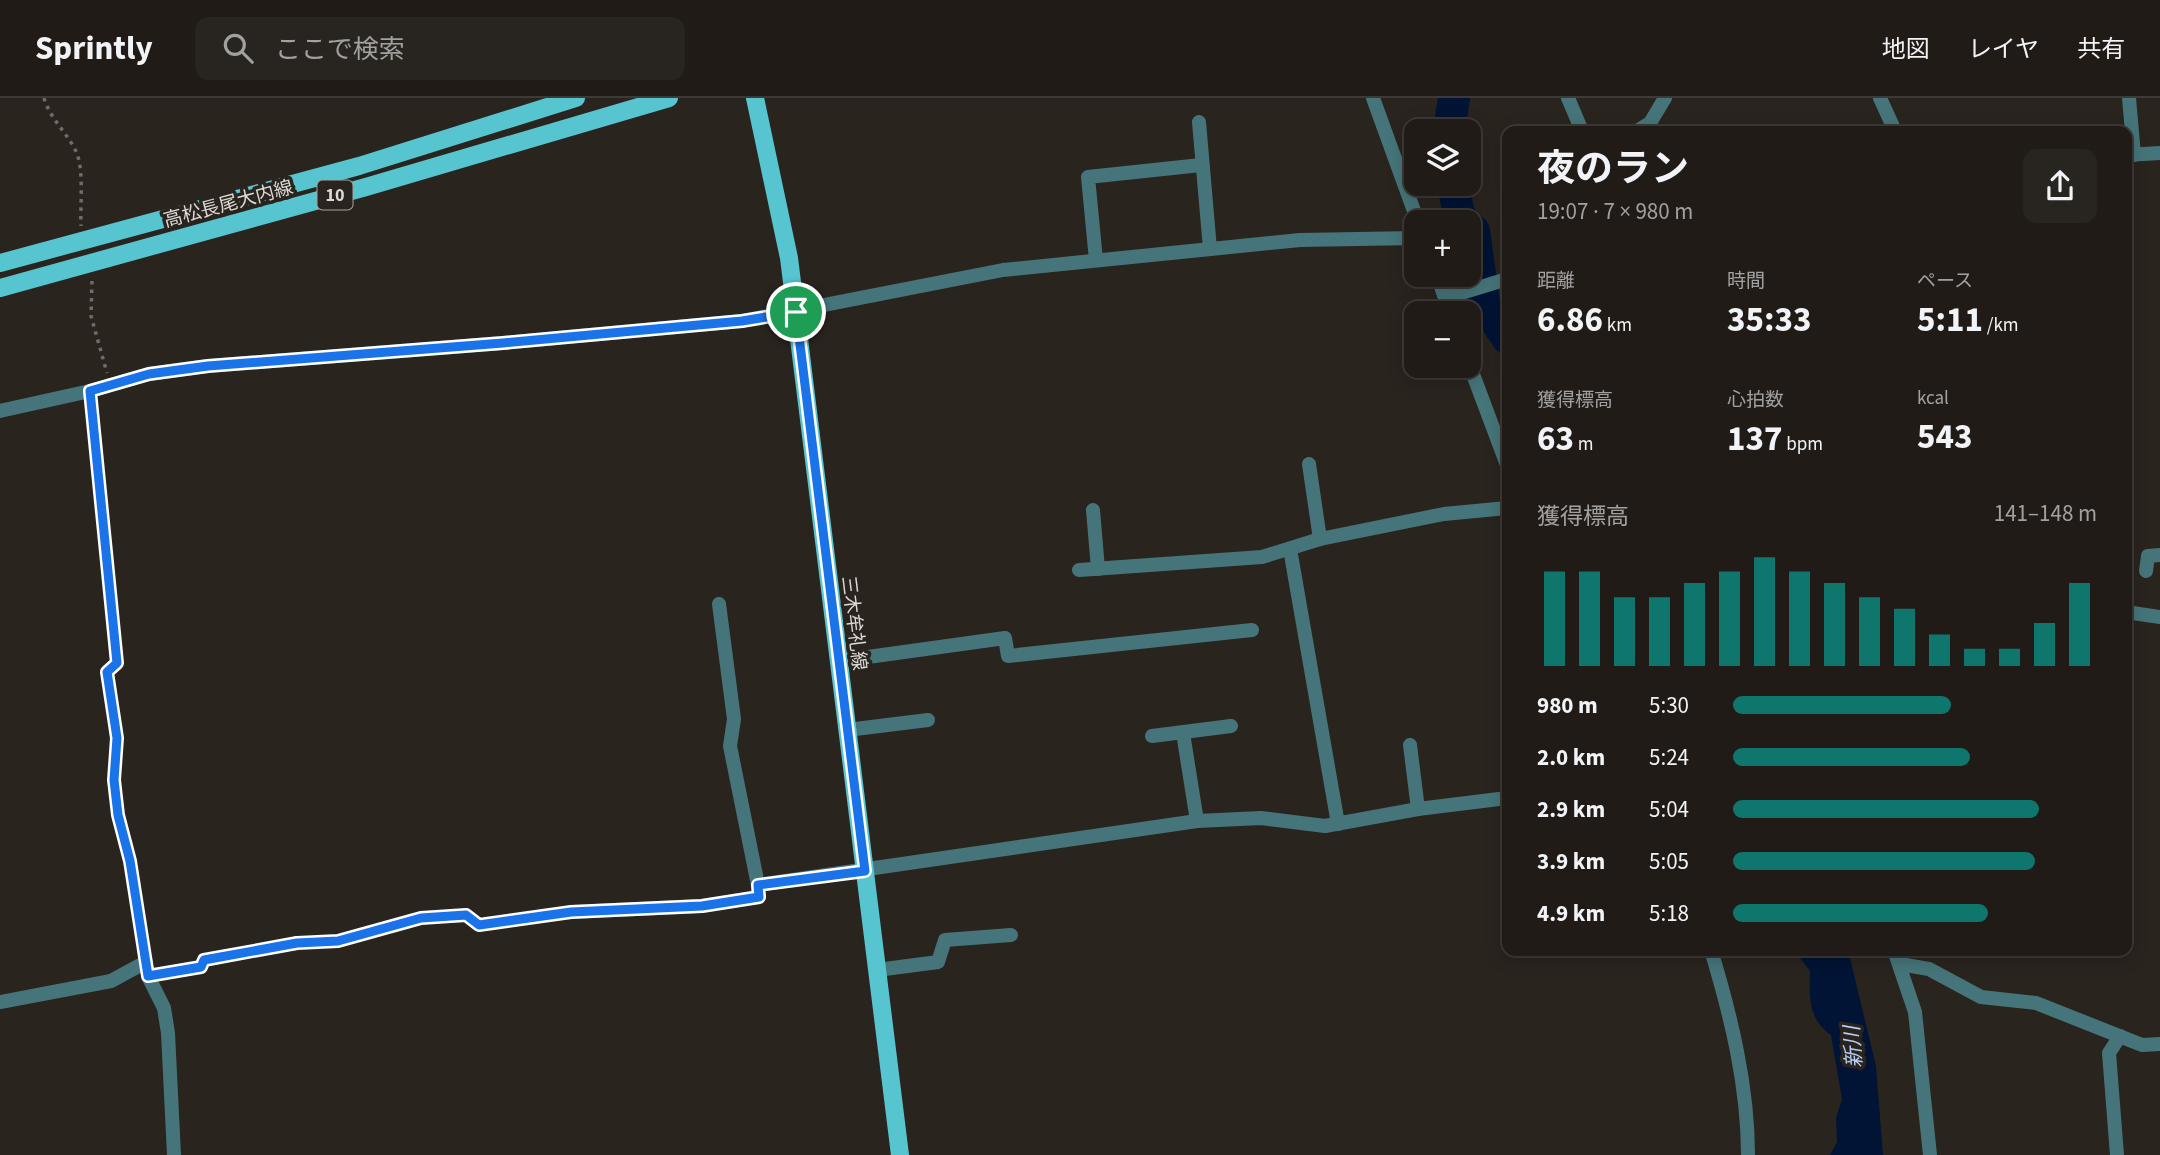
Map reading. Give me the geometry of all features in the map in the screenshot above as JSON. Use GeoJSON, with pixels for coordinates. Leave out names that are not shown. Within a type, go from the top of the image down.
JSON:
{"type":"FeatureCollection","features":[{"type":"Feature","properties":{"kind":"main road","name":"高松長尾大内線"},"geometry":{"type":"LineString","coordinates":[[0,263],[359,166],[576,98]]}},
{"type":"Feature","properties":{"kind":"main road","name":"高松長尾大内線"},"geometry":{"type":"LineString","coordinates":[[0,288],[366,187],[669,98]]}},
{"type":"Feature","properties":{"kind":"main road","name":"三木牟礼線"},"geometry":{"type":"LineString","coordinates":[[755,98],[787,247],[796,312],[900,1155]]}},
{"type":"Feature","properties":{"kind":"street"},"geometry":{"type":"LineString","coordinates":[[1373,98],[1414,210]]}},
{"type":"Feature","properties":{"kind":"street"},"geometry":{"type":"LineString","coordinates":[[1568,98],[1580,126]]}},
{"type":"Feature","properties":{"kind":"street"},"geometry":{"type":"LineString","coordinates":[[1645,126],[1650,123],[1665,98]]}},
{"type":"Feature","properties":{"kind":"street"},"geometry":{"type":"LineString","coordinates":[[1880,98],[1893,126]]}},
{"type":"Feature","properties":{"kind":"street"},"geometry":{"type":"LineString","coordinates":[[2129,98],[2129,126]]}},
{"type":"Feature","properties":{"kind":"street"},"geometry":{"type":"LineString","coordinates":[[1199,122],[1210,249]]}},
{"type":"Feature","properties":{"kind":"street"},"geometry":{"type":"LineString","coordinates":[[2132,155],[2160,153]]}},
{"type":"Feature","properties":{"kind":"street"},"geometry":{"type":"LineString","coordinates":[[1096,260],[1088,177],[1202,165]]}},
{"type":"Feature","properties":{"kind":"street"},"geometry":{"type":"LineString","coordinates":[[0,411],[90,391],[149,374],[208,366],[742,321],[1003,270],[1300,240],[1404,238]]}},
{"type":"Feature","properties":{"kind":"street"},"geometry":{"type":"LineString","coordinates":[[1445,298],[1502,281]]}},
{"type":"Feature","properties":{"kind":"street"},"geometry":{"type":"LineString","coordinates":[[1441,287],[1446,301]]}},
{"type":"Feature","properties":{"kind":"street"},"geometry":{"type":"LineString","coordinates":[[1474,378],[1502,452]]}},
{"type":"Feature","properties":{"kind":"street"},"geometry":{"type":"LineString","coordinates":[[1309,464],[1320,539]]}},
{"type":"Feature","properties":{"kind":"street"},"geometry":{"type":"LineString","coordinates":[[1079,570],[1262,557],[1320,539],[1444,514],[1502,508]]}},
{"type":"Feature","properties":{"kind":"street"},"geometry":{"type":"LineString","coordinates":[[1093,510],[1098,569]]}},
{"type":"Feature","properties":{"kind":"street"},"geometry":{"type":"LineString","coordinates":[[1290,549],[1338,824]]}},
{"type":"Feature","properties":{"kind":"street"},"geometry":{"type":"LineString","coordinates":[[2146,571],[2148,556],[2160,555]]}},
{"type":"Feature","properties":{"kind":"street"},"geometry":{"type":"LineString","coordinates":[[571,912],[702,906],[759,897],[730,746],[734,719],[719,604]]}},
{"type":"Feature","properties":{"kind":"street"},"geometry":{"type":"LineString","coordinates":[[2132,613],[2160,617]]}},
{"type":"Feature","properties":{"kind":"street"},"geometry":{"type":"LineString","coordinates":[[839,661],[1005,638],[1008,656],[1252,630]]}},
{"type":"Feature","properties":{"kind":"street"},"geometry":{"type":"LineString","coordinates":[[848,730],[928,720]]}},
{"type":"Feature","properties":{"kind":"street"},"geometry":{"type":"LineString","coordinates":[[1152,736],[1231,726]]}},
{"type":"Feature","properties":{"kind":"street"},"geometry":{"type":"LineString","coordinates":[[1183,733],[1197,821]]}},
{"type":"Feature","properties":{"kind":"street"},"geometry":{"type":"LineString","coordinates":[[1410,745],[1418,809]]}},
{"type":"Feature","properties":{"kind":"street"},"geometry":{"type":"LineString","coordinates":[[758,885],[1197,821],[1261,818],[1325,826],[1418,809],[1502,799]]}},
{"type":"Feature","properties":{"kind":"street"},"geometry":{"type":"LineString","coordinates":[[877,970],[938,962],[945,940],[1011,935]]}},
{"type":"Feature","properties":{"kind":"street"},"geometry":{"type":"LineString","coordinates":[[1713,956],[1740,1072],[1748,1155]]}},
{"type":"Feature","properties":{"kind":"street"},"geometry":{"type":"LineString","coordinates":[[1897,957],[1929,969],[1981,997],[2036,1003],[2142,1045],[2160,1044]]}},
{"type":"Feature","properties":{"kind":"street"},"geometry":{"type":"LineString","coordinates":[[1897,957],[1915,1012],[1930,1155]]}},
{"type":"Feature","properties":{"kind":"street"},"geometry":{"type":"LineString","coordinates":[[0,1002],[111,981],[147,969],[164,1007],[168,1033],[174,1155]]}},
{"type":"Feature","properties":{"kind":"street"},"geometry":{"type":"LineString","coordinates":[[2117,1155],[2109,1053],[2120,1036]]}},
{"type":"Feature","properties":{"kind":"path"},"geometry":{"type":"LineString","coordinates":[[44,98],[52,119],[76,152],[79,162],[81,229]]}},
{"type":"Feature","properties":{"kind":"path"},"geometry":{"type":"LineString","coordinates":[[92,276],[92,316],[111,385]]}},
{"type":"Feature","properties":{"kind":"path"},"geometry":{"type":"LineString","coordinates":[[90,391],[117,663],[107,672],[117,738],[114,780],[147,969],[201,967],[204,960],[297,943],[338,941],[421,918],[466,915],[479,925],[571,912]]}},
{"type":"Feature","properties":{"kind":"water"},"geometry":{"type":"Polygon","coordinates":[[[1481,268],[1494,306],[1502,319],[1502,357],[1481,316],[1481,301],[1475,301],[1472,289],[1481,287],[1481,268]]]}},
{"type":"Feature","properties":{"kind":"water"},"geometry":{"type":"Polygon","coordinates":[[[1799,956],[1849,956],[1876,1066],[1883,1155],[1830,1155],[1837,1142],[1836,1118],[1842,1099],[1831,1035],[1818,1022],[1810,998],[1810,971],[1799,956]]]}},
{"type":"Feature","properties":{"kind":"waterway","name":"新川"},"geometry":{"type":"LineString","coordinates":[[1451,119],[1454,98]]}},
{"type":"Feature","properties":{"kind":"waterway","name":"新川"},"geometry":{"type":"LineString","coordinates":[[1455,196],[1458,210]]}},
{"type":"Feature","properties":{"kind":"waterway","name":"新川"},"geometry":{"type":"LineString","coordinates":[[1481,281],[1484,303],[1502,330]]}},
{"type":"Feature","properties":{"kind":"route"},"geometry":{"type":"LineString","coordinates":[[796,312],[865,871],[758,885],[759,897],[702,906],[571,912],[479,925],[466,915],[421,918],[338,941],[297,943],[204,960],[201,967],[148,976],[114,780],[117,738],[107,672],[117,663],[90,391],[149,374],[208,366],[503,343],[742,321],[796,312]]}}]}
